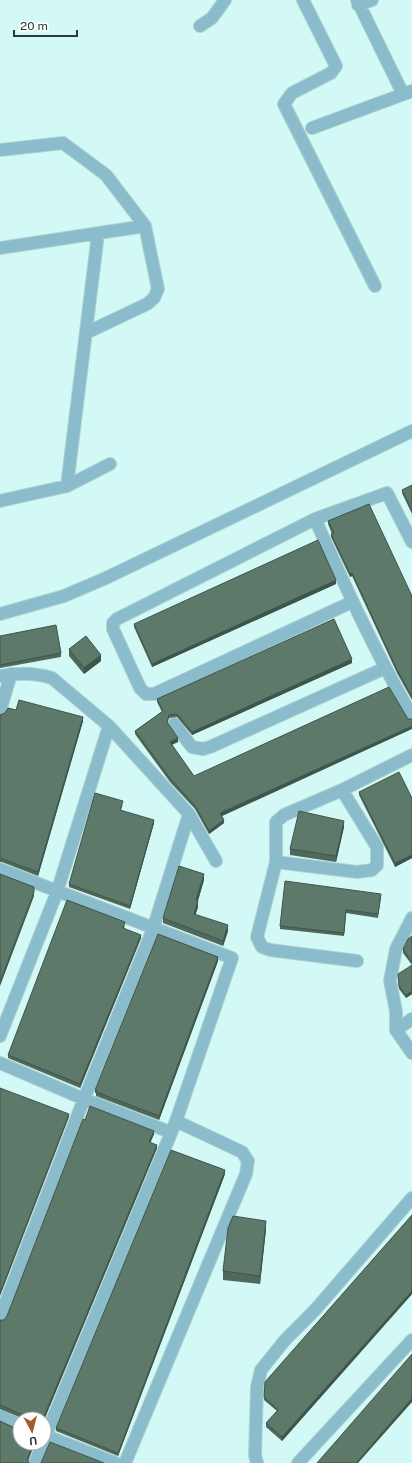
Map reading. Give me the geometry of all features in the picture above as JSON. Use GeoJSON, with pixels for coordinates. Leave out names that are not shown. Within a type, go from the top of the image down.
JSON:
{"type":"FeatureCollection","features":[{"type":"Feature","properties":{"kind":"street"},"geometry":{"type":"LineString","coordinates":[[200,26],[212,18],[225,0]]}},
{"type":"Feature","properties":{"kind":"street"},"geometry":{"type":"LineString","coordinates":[[303,0],[331,53],[336,66],[331,73],[292,93],[284,104],[375,286]]}},
{"type":"Feature","properties":{"kind":"street"},"geometry":{"type":"LineString","coordinates":[[312,128],[407,92],[357,2],[372,0]]}},
{"type":"Feature","properties":{"kind":"street"},"geometry":{"type":"LineString","coordinates":[[0,150],[63,143],[106,175],[145,226],[158,289],[154,298],[147,304],[86,333]]}},
{"type":"Feature","properties":{"kind":"street"},"geometry":{"type":"LineString","coordinates":[[0,248],[145,226]]}},
{"type":"Feature","properties":{"kind":"street"},"geometry":{"type":"LineString","coordinates":[[66,486],[98,234]]}},
{"type":"Feature","properties":{"kind":"street"},"geometry":{"type":"LineString","coordinates":[[0,614],[64,596],[106,578],[412,431]]}},
{"type":"Feature","properties":{"kind":"street"},"geometry":{"type":"LineString","coordinates":[[0,501],[66,486],[110,464]]}},
{"type":"Feature","properties":{"kind":"street"},"geometry":{"type":"LineString","coordinates":[[352,602],[154,694],[146,694],[140,688],[114,634],[113,623],[117,619],[314,519],[387,493],[412,542]]}},
{"type":"Feature","properties":{"kind":"street"},"geometry":{"type":"LineString","coordinates":[[314,519],[384,668],[412,716]]}},
{"type":"Feature","properties":{"kind":"street"},"geometry":{"type":"LineString","coordinates":[[174,724],[192,747],[203,749],[384,668]]}},
{"type":"Feature","properties":{"kind":"street"},"geometry":{"type":"LineString","coordinates":[[0,711],[6,675],[45,676],[52,678],[109,726],[189,814],[216,861]]}},
{"type":"Feature","properties":{"kind":"street"},"geometry":{"type":"LineString","coordinates":[[0,1036],[57,892],[109,726]]}},
{"type":"Feature","properties":{"kind":"street"},"geometry":{"type":"LineString","coordinates":[[357,961],[270,950],[262,947],[258,937],[276,862],[276,822],[284,815],[342,790],[412,755]]}},
{"type":"Feature","properties":{"kind":"street"},"geometry":{"type":"LineString","coordinates":[[276,862],[357,872],[372,870],[377,865],[377,847],[342,790]]}},
{"type":"Feature","properties":{"kind":"street"},"geometry":{"type":"LineString","coordinates":[[0,1317],[84,1099],[153,928],[189,814]]}},
{"type":"Feature","properties":{"kind":"street"},"geometry":{"type":"LineString","coordinates":[[0,869],[232,958],[176,1121],[170,1132],[52,1420]]}},
{"type":"Feature","properties":{"kind":"street"},"geometry":{"type":"LineString","coordinates":[[412,918],[396,949],[390,981],[396,1011],[396,1030],[412,1053]]}},
{"type":"Feature","properties":{"kind":"street"},"geometry":{"type":"LineString","coordinates":[[396,1030],[412,1019]]}},
{"type":"Feature","properties":{"kind":"street"},"geometry":{"type":"LineString","coordinates":[[0,1063],[84,1099],[170,1132]]}},
{"type":"Feature","properties":{"kind":"street"},"geometry":{"type":"LineString","coordinates":[[125,1463],[246,1174],[248,1161],[242,1152],[176,1121]]}},
{"type":"Feature","properties":{"kind":"street"},"geometry":{"type":"LineString","coordinates":[[256,1463],[257,1386],[261,1370],[285,1340],[315,1310],[412,1198]]}},
{"type":"Feature","properties":{"kind":"street"},"geometry":{"type":"LineString","coordinates":[[298,1463],[412,1340]]}},
{"type":"Feature","properties":{"kind":"street"},"geometry":{"type":"LineString","coordinates":[[0,1416],[12,1421]]}},
{"type":"Feature","properties":{"kind":"street"},"geometry":{"type":"LineString","coordinates":[[52,1442],[116,1463]]}},
{"type":"Feature","properties":{"kind":"street"},"geometry":{"type":"LineString","coordinates":[[35,1463],[40,1451]]}},
{"type":"Feature","properties":{"kind":"building"},"geometry":{"type":"Polygon","coordinates":[[[412,485],[412,511],[402,490],[412,485]]]}},
{"type":"Feature","properties":{"kind":"building"},"geometry":{"type":"Polygon","coordinates":[[[369,504],[412,596],[412,697],[397,670],[352,573],[350,574],[331,534],[334,533],[328,521],[369,504]]]}},
{"type":"Feature","properties":{"kind":"building"},"geometry":{"type":"Polygon","coordinates":[[[318,540],[336,580],[152,664],[134,624],[318,540]]]}},
{"type":"Feature","properties":{"kind":"building"},"geometry":{"type":"Polygon","coordinates":[[[334,619],[352,659],[192,732],[177,714],[169,715],[167,722],[178,738],[170,742],[194,776],[389,687],[408,719],[412,719],[412,726],[220,813],[224,820],[209,831],[195,806],[170,778],[135,731],[163,711],[157,699],[334,619]]]}},
{"type":"Feature","properties":{"kind":"building"},"geometry":{"type":"Polygon","coordinates":[[[56,625],[61,653],[0,665],[0,636],[56,625]]]}},
{"type":"Feature","properties":{"kind":"building"},"geometry":{"type":"Polygon","coordinates":[[[86,636],[101,655],[84,668],[69,649],[86,636]]]}},
{"type":"Feature","properties":{"kind":"building"},"geometry":{"type":"Polygon","coordinates":[[[19,700],[83,717],[38,872],[0,859],[0,715],[5,713],[8,708],[16,710],[19,700]]]}},
{"type":"Feature","properties":{"kind":"building"},"geometry":{"type":"Polygon","coordinates":[[[399,772],[412,798],[412,855],[395,863],[359,792],[399,772]]]}},
{"type":"Feature","properties":{"kind":"building"},"geometry":{"type":"Polygon","coordinates":[[[95,793],[123,801],[120,810],[154,820],[130,906],[69,884],[95,793]]]}},
{"type":"Feature","properties":{"kind":"building"},"geometry":{"type":"Polygon","coordinates":[[[299,811],[344,821],[336,856],[290,849],[299,811]]]}},
{"type":"Feature","properties":{"kind":"building"},"geometry":{"type":"Polygon","coordinates":[[[179,866],[204,874],[196,900],[198,901],[194,914],[228,925],[223,941],[163,918],[179,866]]]}},
{"type":"Feature","properties":{"kind":"building"},"geometry":{"type":"Polygon","coordinates":[[[0,874],[34,887],[34,892],[0,982],[0,874]]]}},
{"type":"Feature","properties":{"kind":"building"},"geometry":{"type":"Polygon","coordinates":[[[285,881],[381,894],[378,914],[346,910],[344,933],[280,926],[285,881]]]}},
{"type":"Feature","properties":{"kind":"building"},"geometry":{"type":"Polygon","coordinates":[[[67,900],[125,922],[123,928],[141,935],[80,1084],[8,1055],[67,900]]]}},
{"type":"Feature","properties":{"kind":"building"},"geometry":{"type":"Polygon","coordinates":[[[158,934],[218,957],[159,1116],[96,1092],[97,1090],[95,1090],[158,934]]]}},
{"type":"Feature","properties":{"kind":"building"},"geometry":{"type":"Polygon","coordinates":[[[412,936],[412,962],[403,949],[408,939],[412,936]]]}},
{"type":"Feature","properties":{"kind":"building"},"geometry":{"type":"Polygon","coordinates":[[[412,965],[412,991],[406,995],[399,986],[398,974],[412,965]]]}},
{"type":"Feature","properties":{"kind":"building"},"geometry":{"type":"Polygon","coordinates":[[[0,1088],[69,1114],[0,1293],[0,1088]]]}},
{"type":"Feature","properties":{"kind":"building"},"geometry":{"type":"Polygon","coordinates":[[[90,1106],[154,1131],[149,1142],[157,1145],[46,1411],[14,1411],[0,1405],[0,1320],[4,1320],[7,1316],[83,1119],[85,1120],[90,1106]]]}},
{"type":"Feature","properties":{"kind":"building"},"geometry":{"type":"Polygon","coordinates":[[[171,1150],[225,1170],[118,1453],[56,1428],[171,1150]]]}},
{"type":"Feature","properties":{"kind":"building"},"geometry":{"type":"Polygon","coordinates":[[[412,1215],[412,1291],[282,1437],[266,1423],[278,1410],[264,1397],[265,1382],[412,1215]]]}},
{"type":"Feature","properties":{"kind":"building"},"geometry":{"type":"Polygon","coordinates":[[[233,1216],[266,1221],[260,1276],[223,1271],[228,1228],[233,1216]]]}},
{"type":"Feature","properties":{"kind":"building"},"geometry":{"type":"Polygon","coordinates":[[[412,1354],[412,1398],[356,1463],[317,1463],[412,1354]]]}},
{"type":"Feature","properties":{"kind":"building"},"geometry":{"type":"Polygon","coordinates":[[[0,1421],[12,1427],[12,1451],[31,1451],[28,1457],[29,1463],[0,1463],[0,1421]]]}},
{"type":"Feature","properties":{"kind":"building"},"geometry":{"type":"Polygon","coordinates":[[[52,1443],[104,1463],[41,1463],[46,1451],[52,1451],[52,1443]]]}}]}
